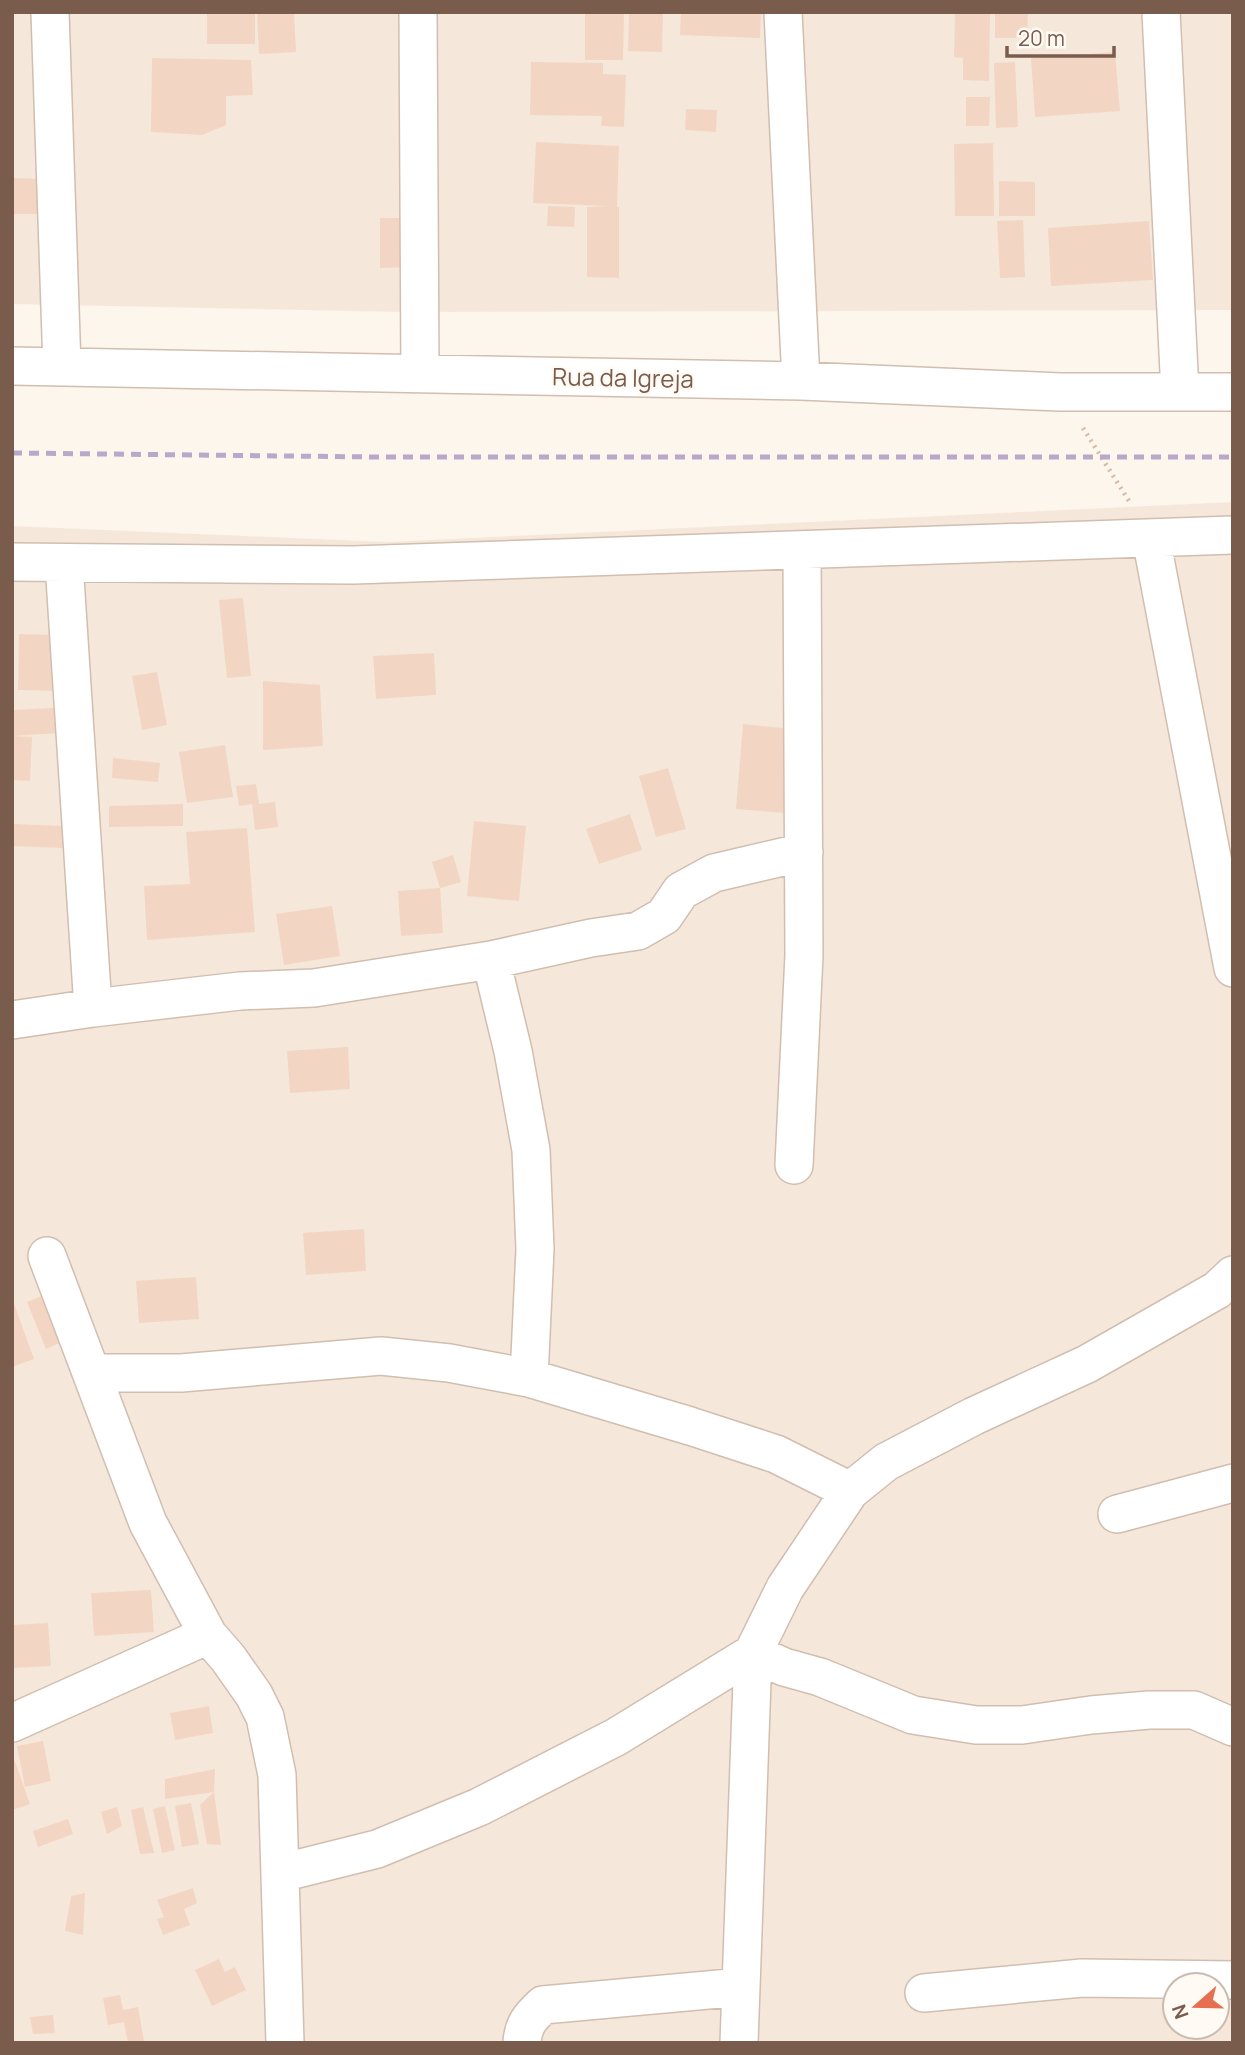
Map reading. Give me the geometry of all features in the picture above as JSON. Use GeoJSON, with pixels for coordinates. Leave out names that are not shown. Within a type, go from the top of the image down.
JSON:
{"type":"FeatureCollection","features":[{"type":"Feature","properties":{"kind":"street"},"geometry":{"type":"LineString","coordinates":[[50,12],[62,367]]}},
{"type":"Feature","properties":{"kind":"street"},"geometry":{"type":"LineString","coordinates":[[418,12],[420,373]]}},
{"type":"Feature","properties":{"kind":"street"},"geometry":{"type":"LineString","coordinates":[[783,12],[801,381]]}},
{"type":"Feature","properties":{"kind":"street"},"geometry":{"type":"LineString","coordinates":[[1161,12],[1180,392]]}},
{"type":"Feature","properties":{"kind":"street","name":"Rua da Igreja"},"geometry":{"type":"LineString","coordinates":[[12,366],[801,381],[1060,392],[1233,392]]}},
{"type":"Feature","properties":{"kind":"street"},"geometry":{"type":"LineString","coordinates":[[12,562],[354,565],[1233,535]]}},
{"type":"Feature","properties":{"kind":"street"},"geometry":{"type":"LineString","coordinates":[[1151,538],[1233,968]]}},
{"type":"Feature","properties":{"kind":"street"},"geometry":{"type":"LineString","coordinates":[[794,1165],[804,955],[802,550]]}},
{"type":"Feature","properties":{"kind":"street"},"geometry":{"type":"LineString","coordinates":[[64,563],[93,1008]]}},
{"type":"Feature","properties":{"kind":"street"},"geometry":{"type":"LineString","coordinates":[[12,1020],[240,991],[314,988],[491,960],[591,938],[638,931],[664,916],[681,891],[714,873],[804,852]]}},
{"type":"Feature","properties":{"kind":"street"},"geometry":{"type":"LineString","coordinates":[[491,960],[513,1051],[531,1150],[535,1249],[529,1378]]}},
{"type":"Feature","properties":{"kind":"street"},"geometry":{"type":"LineString","coordinates":[[47,1256],[148,1523],[208,1635],[254,1695],[265,1717],[277,1775],[285,2043]]}},
{"type":"Feature","properties":{"kind":"street"},"geometry":{"type":"LineString","coordinates":[[739,2043],[752,1653],[785,1588],[850,1491],[886,1462],[974,1416],[1087,1364],[1217,1290],[1233,1275]]}},
{"type":"Feature","properties":{"kind":"street"},"geometry":{"type":"LineString","coordinates":[[93,1373],[181,1373],[381,1356],[449,1363],[529,1378],[776,1454],[850,1491]]}},
{"type":"Feature","properties":{"kind":"street"},"geometry":{"type":"LineString","coordinates":[[1117,1514],[1233,1483]]}},
{"type":"Feature","properties":{"kind":"street"},"geometry":{"type":"LineString","coordinates":[[12,1723],[208,1635]]}},
{"type":"Feature","properties":{"kind":"street"},"geometry":{"type":"LineString","coordinates":[[752,1653],[913,1714],[976,1725],[1023,1725],[1091,1714],[1194,1710],[1233,1727]]}},
{"type":"Feature","properties":{"kind":"street"},"geometry":{"type":"LineString","coordinates":[[281,1873],[377,1849],[479,1807],[616,1737],[752,1653]]}},
{"type":"Feature","properties":{"kind":"street"},"geometry":{"type":"LineString","coordinates":[[924,1993],[1083,1978],[1233,1979]]}},
{"type":"Feature","properties":{"kind":"street"},"geometry":{"type":"LineString","coordinates":[[522,2043],[528,2018],[542,2005],[741,1987]]}},
{"type":"Feature","properties":{"kind":"path"},"geometry":{"type":"LineString","coordinates":[[1060,392],[1151,538]]}},
{"type":"Feature","properties":{"kind":"shaded area"},"geometry":{"type":"Polygon","coordinates":[[[12,12],[1233,12],[1233,310],[403,312],[12,304],[12,12]]]}},
{"type":"Feature","properties":{"kind":"shaded area"},"geometry":{"type":"Polygon","coordinates":[[[1233,502],[1233,2043],[12,2043],[12,526],[387,542],[1233,502]]]}},
{"type":"Feature","properties":{"kind":"building"},"geometry":{"type":"Polygon","coordinates":[[[207,12],[255,12],[255,44],[207,44],[207,12]]]}},
{"type":"Feature","properties":{"kind":"building"},"geometry":{"type":"Polygon","coordinates":[[[257,12],[294,12],[296,52],[259,54],[257,12]]]}},
{"type":"Feature","properties":{"kind":"building"},"geometry":{"type":"Polygon","coordinates":[[[585,12],[624,12],[623,60],[585,60],[585,12]]]}},
{"type":"Feature","properties":{"kind":"building"},"geometry":{"type":"Polygon","coordinates":[[[629,12],[663,12],[662,52],[628,51],[629,12]]]}},
{"type":"Feature","properties":{"kind":"building"},"geometry":{"type":"Polygon","coordinates":[[[681,12],[761,12],[760,38],[680,35],[681,12]]]}},
{"type":"Feature","properties":{"kind":"building"},"geometry":{"type":"Polygon","coordinates":[[[955,12],[990,12],[989,81],[963,80],[963,58],[954,57],[955,12]]]}},
{"type":"Feature","properties":{"kind":"building"},"geometry":{"type":"Polygon","coordinates":[[[995,12],[1028,12],[1027,38],[995,38],[995,12]]]}},
{"type":"Feature","properties":{"kind":"building"},"geometry":{"type":"Polygon","coordinates":[[[1115,52],[1120,111],[1035,117],[1031,58],[1115,52]]]}},
{"type":"Feature","properties":{"kind":"building"},"geometry":{"type":"Polygon","coordinates":[[[152,58],[251,60],[253,95],[226,96],[226,125],[202,135],[151,132],[152,58]]]}},
{"type":"Feature","properties":{"kind":"building"},"geometry":{"type":"Polygon","coordinates":[[[531,62],[603,63],[603,74],[626,75],[624,127],[601,126],[602,116],[530,115],[531,62]]]}},
{"type":"Feature","properties":{"kind":"building"},"geometry":{"type":"Polygon","coordinates":[[[1015,62],[1018,127],[996,128],[994,63],[1015,62]]]}},
{"type":"Feature","properties":{"kind":"building"},"geometry":{"type":"Polygon","coordinates":[[[966,97],[990,97],[989,126],[966,126],[966,97]]]}},
{"type":"Feature","properties":{"kind":"building"},"geometry":{"type":"Polygon","coordinates":[[[686,109],[717,110],[716,132],[685,130],[686,109]]]}},
{"type":"Feature","properties":{"kind":"building"},"geometry":{"type":"Polygon","coordinates":[[[536,142],[619,146],[619,278],[587,277],[587,207],[609,206],[533,203],[536,142]]]}},
{"type":"Feature","properties":{"kind":"building"},"geometry":{"type":"Polygon","coordinates":[[[993,143],[994,216],[955,216],[954,144],[993,143]]]}},
{"type":"Feature","properties":{"kind":"building"},"geometry":{"type":"Polygon","coordinates":[[[12,178],[41,179],[41,214],[12,214],[12,178]]]}},
{"type":"Feature","properties":{"kind":"building"},"geometry":{"type":"Polygon","coordinates":[[[999,181],[1035,182],[1035,216],[999,216],[999,181]]]}},
{"type":"Feature","properties":{"kind":"building"},"geometry":{"type":"Polygon","coordinates":[[[548,206],[575,207],[574,227],[547,226],[548,206]]]}},
{"type":"Feature","properties":{"kind":"building"},"geometry":{"type":"Polygon","coordinates":[[[380,218],[413,218],[413,267],[380,268],[380,218]]]}},
{"type":"Feature","properties":{"kind":"building"},"geometry":{"type":"Polygon","coordinates":[[[1023,220],[1025,277],[1000,278],[997,221],[1023,220]]]}},
{"type":"Feature","properties":{"kind":"building"},"geometry":{"type":"Polygon","coordinates":[[[1149,221],[1153,280],[1051,286],[1048,228],[1149,221]]]}},
{"type":"Feature","properties":{"kind":"building"},"geometry":{"type":"Polygon","coordinates":[[[243,598],[251,676],[227,678],[219,600],[243,598]]]}},
{"type":"Feature","properties":{"kind":"building"},"geometry":{"type":"Polygon","coordinates":[[[19,634],[60,635],[59,691],[18,690],[19,634]]]}},
{"type":"Feature","properties":{"kind":"building"},"geometry":{"type":"Polygon","coordinates":[[[434,653],[436,695],[376,699],[373,656],[434,653]]]}},
{"type":"Feature","properties":{"kind":"building"},"geometry":{"type":"Polygon","coordinates":[[[157,672],[167,725],[142,730],[132,676],[157,672]]]}},
{"type":"Feature","properties":{"kind":"building"},"geometry":{"type":"Polygon","coordinates":[[[263,681],[320,685],[323,746],[263,750],[263,681]]]}},
{"type":"Feature","properties":{"kind":"building"},"geometry":{"type":"Polygon","coordinates":[[[73,707],[74,732],[12,736],[12,710],[73,707]]]}},
{"type":"Feature","properties":{"kind":"building"},"geometry":{"type":"Polygon","coordinates":[[[743,724],[792,729],[784,813],[736,809],[743,724]]]}},
{"type":"Feature","properties":{"kind":"building"},"geometry":{"type":"Polygon","coordinates":[[[12,736],[32,737],[30,781],[12,780],[12,736]]]}},
{"type":"Feature","properties":{"kind":"building"},"geometry":{"type":"Polygon","coordinates":[[[225,745],[233,797],[187,803],[179,752],[225,745]]]}},
{"type":"Feature","properties":{"kind":"building"},"geometry":{"type":"Polygon","coordinates":[[[113,758],[160,763],[158,782],[112,778],[113,758]]]}},
{"type":"Feature","properties":{"kind":"building"},"geometry":{"type":"Polygon","coordinates":[[[668,768],[686,829],[656,837],[639,776],[668,768]]]}},
{"type":"Feature","properties":{"kind":"building"},"geometry":{"type":"Polygon","coordinates":[[[256,784],[259,804],[275,802],[278,827],[255,830],[252,804],[239,806],[236,786],[256,784]]]}},
{"type":"Feature","properties":{"kind":"building"},"geometry":{"type":"Polygon","coordinates":[[[183,804],[183,826],[109,827],[109,806],[183,804]]]}},
{"type":"Feature","properties":{"kind":"building"},"geometry":{"type":"Polygon","coordinates":[[[630,814],[642,850],[599,864],[586,829],[630,814]]]}},
{"type":"Feature","properties":{"kind":"building"},"geometry":{"type":"Polygon","coordinates":[[[474,821],[526,826],[519,901],[467,896],[474,821]]]}},
{"type":"Feature","properties":{"kind":"building"},"geometry":{"type":"Polygon","coordinates":[[[14,824],[64,826],[64,848],[13,846],[14,824]]]}},
{"type":"Feature","properties":{"kind":"building"},"geometry":{"type":"Polygon","coordinates":[[[247,828],[255,932],[147,940],[144,886],[190,884],[186,832],[247,828]]]}},
{"type":"Feature","properties":{"kind":"building"},"geometry":{"type":"Polygon","coordinates":[[[453,855],[461,882],[440,888],[432,862],[453,855]]]}},
{"type":"Feature","properties":{"kind":"building"},"geometry":{"type":"Polygon","coordinates":[[[440,888],[443,933],[401,936],[398,891],[440,888]]]}},
{"type":"Feature","properties":{"kind":"building"},"geometry":{"type":"Polygon","coordinates":[[[332,906],[340,956],[284,965],[276,914],[332,906]]]}},
{"type":"Feature","properties":{"kind":"building"},"geometry":{"type":"Polygon","coordinates":[[[348,1047],[350,1089],[290,1093],[287,1051],[348,1047]]]}},
{"type":"Feature","properties":{"kind":"building"},"geometry":{"type":"Polygon","coordinates":[[[364,1229],[366,1271],[306,1275],[303,1233],[364,1229]]]}},
{"type":"Feature","properties":{"kind":"building"},"geometry":{"type":"Polygon","coordinates":[[[196,1277],[199,1319],[139,1323],[136,1281],[196,1277]]]}},
{"type":"Feature","properties":{"kind":"building"},"geometry":{"type":"Polygon","coordinates":[[[52,1292],[71,1338],[46,1349],[27,1302],[52,1292]]]}},
{"type":"Feature","properties":{"kind":"building"},"geometry":{"type":"Polygon","coordinates":[[[12,1298],[34,1359],[12,1367],[12,1298]]]}},
{"type":"Feature","properties":{"kind":"building"},"geometry":{"type":"Polygon","coordinates":[[[151,1590],[154,1632],[94,1636],[91,1593],[151,1590]]]}},
{"type":"Feature","properties":{"kind":"building"},"geometry":{"type":"Polygon","coordinates":[[[48,1623],[51,1666],[12,1668],[12,1625],[48,1623]]]}},
{"type":"Feature","properties":{"kind":"building"},"geometry":{"type":"Polygon","coordinates":[[[209,1706],[213,1733],[175,1740],[170,1713],[209,1706]]]}},
{"type":"Feature","properties":{"kind":"building"},"geometry":{"type":"Polygon","coordinates":[[[43,1741],[51,1781],[25,1787],[17,1746],[43,1741]]]}},
{"type":"Feature","properties":{"kind":"building"},"geometry":{"type":"Polygon","coordinates":[[[12,1753],[30,1804],[12,1810],[12,1753]]]}},
{"type":"Feature","properties":{"kind":"building"},"geometry":{"type":"Polygon","coordinates":[[[215,1769],[214,1792],[165,1799],[165,1779],[215,1769]]]}},
{"type":"Feature","properties":{"kind":"building"},"geometry":{"type":"Polygon","coordinates":[[[214,1792],[221,1845],[207,1844],[200,1805],[214,1792]]]}},
{"type":"Feature","properties":{"kind":"building"},"geometry":{"type":"Polygon","coordinates":[[[191,1803],[199,1844],[182,1847],[175,1806],[191,1803]]]}},
{"type":"Feature","properties":{"kind":"building"},"geometry":{"type":"Polygon","coordinates":[[[165,1806],[175,1850],[162,1853],[153,1809],[165,1806]]]}},
{"type":"Feature","properties":{"kind":"building"},"geometry":{"type":"Polygon","coordinates":[[[117,1807],[122,1826],[107,1834],[101,1812],[117,1807]]]}},
{"type":"Feature","properties":{"kind":"building"},"geometry":{"type":"Polygon","coordinates":[[[143,1807],[154,1853],[140,1854],[131,1810],[143,1807]]]}},
{"type":"Feature","properties":{"kind":"building"},"geometry":{"type":"Polygon","coordinates":[[[68,1819],[73,1834],[38,1847],[33,1831],[68,1819]]]}},
{"type":"Feature","properties":{"kind":"building"},"geometry":{"type":"Polygon","coordinates":[[[193,1888],[197,1903],[184,1909],[190,1925],[163,1935],[157,1919],[164,1917],[157,1900],[193,1888]]]}},
{"type":"Feature","properties":{"kind":"building"},"geometry":{"type":"Polygon","coordinates":[[[85,1893],[83,1935],[65,1931],[71,1896],[85,1893]]]}},
{"type":"Feature","properties":{"kind":"building"},"geometry":{"type":"Polygon","coordinates":[[[219,1959],[225,1972],[235,1967],[246,1990],[212,2006],[195,1970],[219,1959]]]}},
{"type":"Feature","properties":{"kind":"building"},"geometry":{"type":"Polygon","coordinates":[[[120,1995],[123,2010],[138,2007],[144,2041],[128,2043],[124,2022],[108,2025],[103,1998],[120,1995]]]}},
{"type":"Feature","properties":{"kind":"building"},"geometry":{"type":"Polygon","coordinates":[[[53,2015],[55,2033],[33,2034],[30,2017],[53,2015]]]}},
{"type":"Feature","properties":{"kind":"railway"},"geometry":{"type":"LineString","coordinates":[[12,453],[379,457],[1233,457]]}}]}
